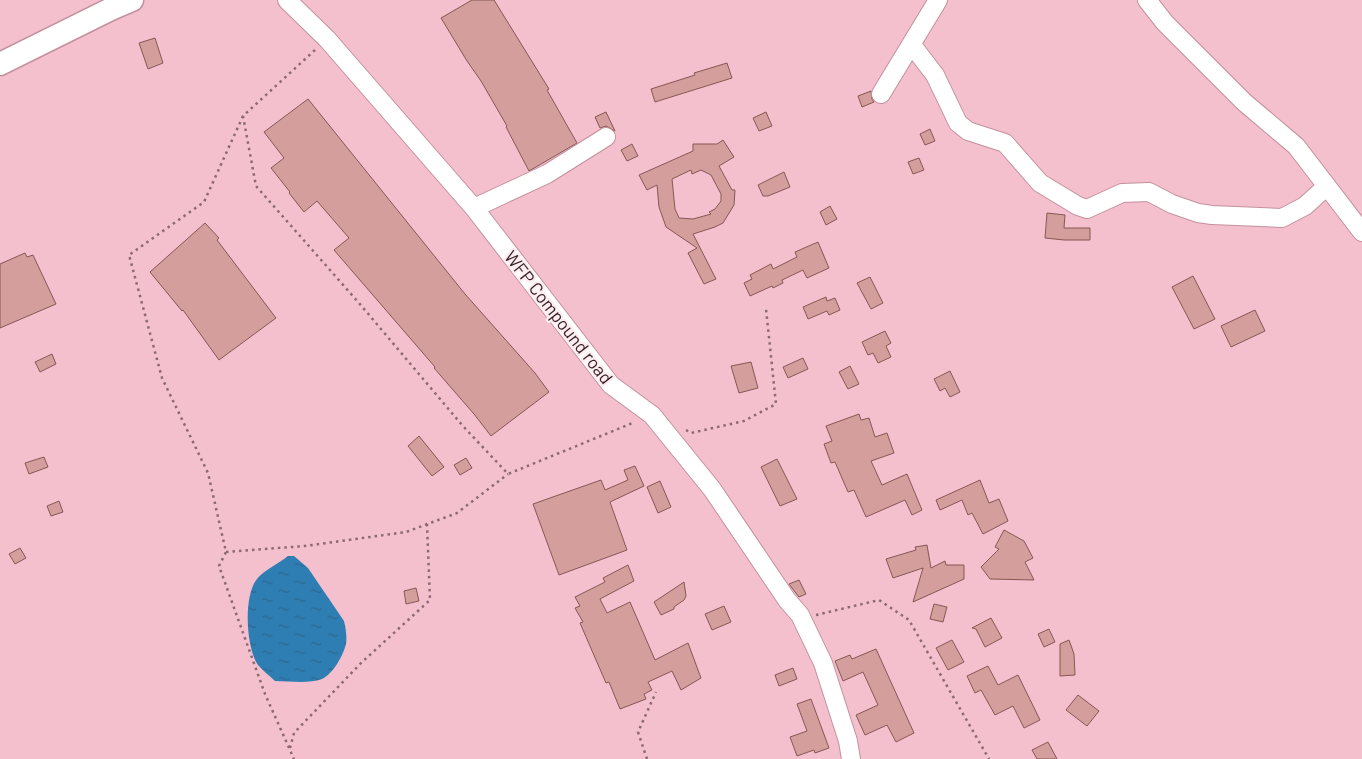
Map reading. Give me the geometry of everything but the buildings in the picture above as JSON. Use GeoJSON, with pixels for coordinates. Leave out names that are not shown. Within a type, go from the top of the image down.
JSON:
{"type":"FeatureCollection","features":[{"type":"Feature","properties":{"kind":"main road"},"geometry":{"type":"LineString","coordinates":[[0,64],[132,0]]}},
{"type":"Feature","properties":{"kind":"street","name":"WFP Compound road"},"geometry":{"type":"LineString","coordinates":[[287,0],[327,39],[474,208],[611,385],[652,415],[712,489],[787,600],[800,614],[823,663],[848,741],[850,759]]}},
{"type":"Feature","properties":{"kind":"street"},"geometry":{"type":"LineString","coordinates":[[881,94],[938,0]]}},
{"type":"Feature","properties":{"kind":"street"},"geometry":{"type":"LineString","coordinates":[[1147,0],[1165,23],[1244,102],[1296,146],[1362,232]]}},
{"type":"Feature","properties":{"kind":"street"},"geometry":{"type":"LineString","coordinates":[[912,45],[935,75],[958,123],[968,131],[1005,144],[1040,183],[1078,206],[1087,209],[1122,193],[1149,192],[1172,204],[1198,213],[1282,218],[1305,206],[1327,186]]}},
{"type":"Feature","properties":{"kind":"street"},"geometry":{"type":"LineString","coordinates":[[474,208],[547,174],[606,137]]}},
{"type":"Feature","properties":{"kind":"path"},"geometry":{"type":"LineString","coordinates":[[294,759],[265,694],[219,566],[226,552],[208,473],[162,378],[129,255],[204,202],[243,116],[327,39]]}},
{"type":"Feature","properties":{"kind":"path"},"geometry":{"type":"LineString","coordinates":[[243,116],[256,186],[359,303],[462,425],[508,474]]}},
{"type":"Feature","properties":{"kind":"path"},"geometry":{"type":"LineString","coordinates":[[683,429],[691,432],[744,421],[776,404],[766,309]]}},
{"type":"Feature","properties":{"kind":"path"},"geometry":{"type":"LineString","coordinates":[[226,552],[314,545],[406,532],[457,513],[508,474],[652,415]]}},
{"type":"Feature","properties":{"kind":"path"},"geometry":{"type":"LineString","coordinates":[[290,748],[294,733],[361,663],[430,600],[427,524]]}},
{"type":"Feature","properties":{"kind":"path"},"geometry":{"type":"LineString","coordinates":[[800,614],[821,615],[879,600],[909,620],[989,759]]}},
{"type":"Feature","properties":{"kind":"path"},"geometry":{"type":"LineString","coordinates":[[647,759],[638,732],[656,692]]}},
{"type":"Feature","properties":{"kind":"water"},"geometry":{"type":"Polygon","coordinates":[[[288,556],[294,556],[308,568],[345,624],[346,644],[343,654],[334,669],[326,677],[317,681],[275,681],[258,665],[251,647],[248,609],[253,587],[263,573],[288,556]]]}}]}
